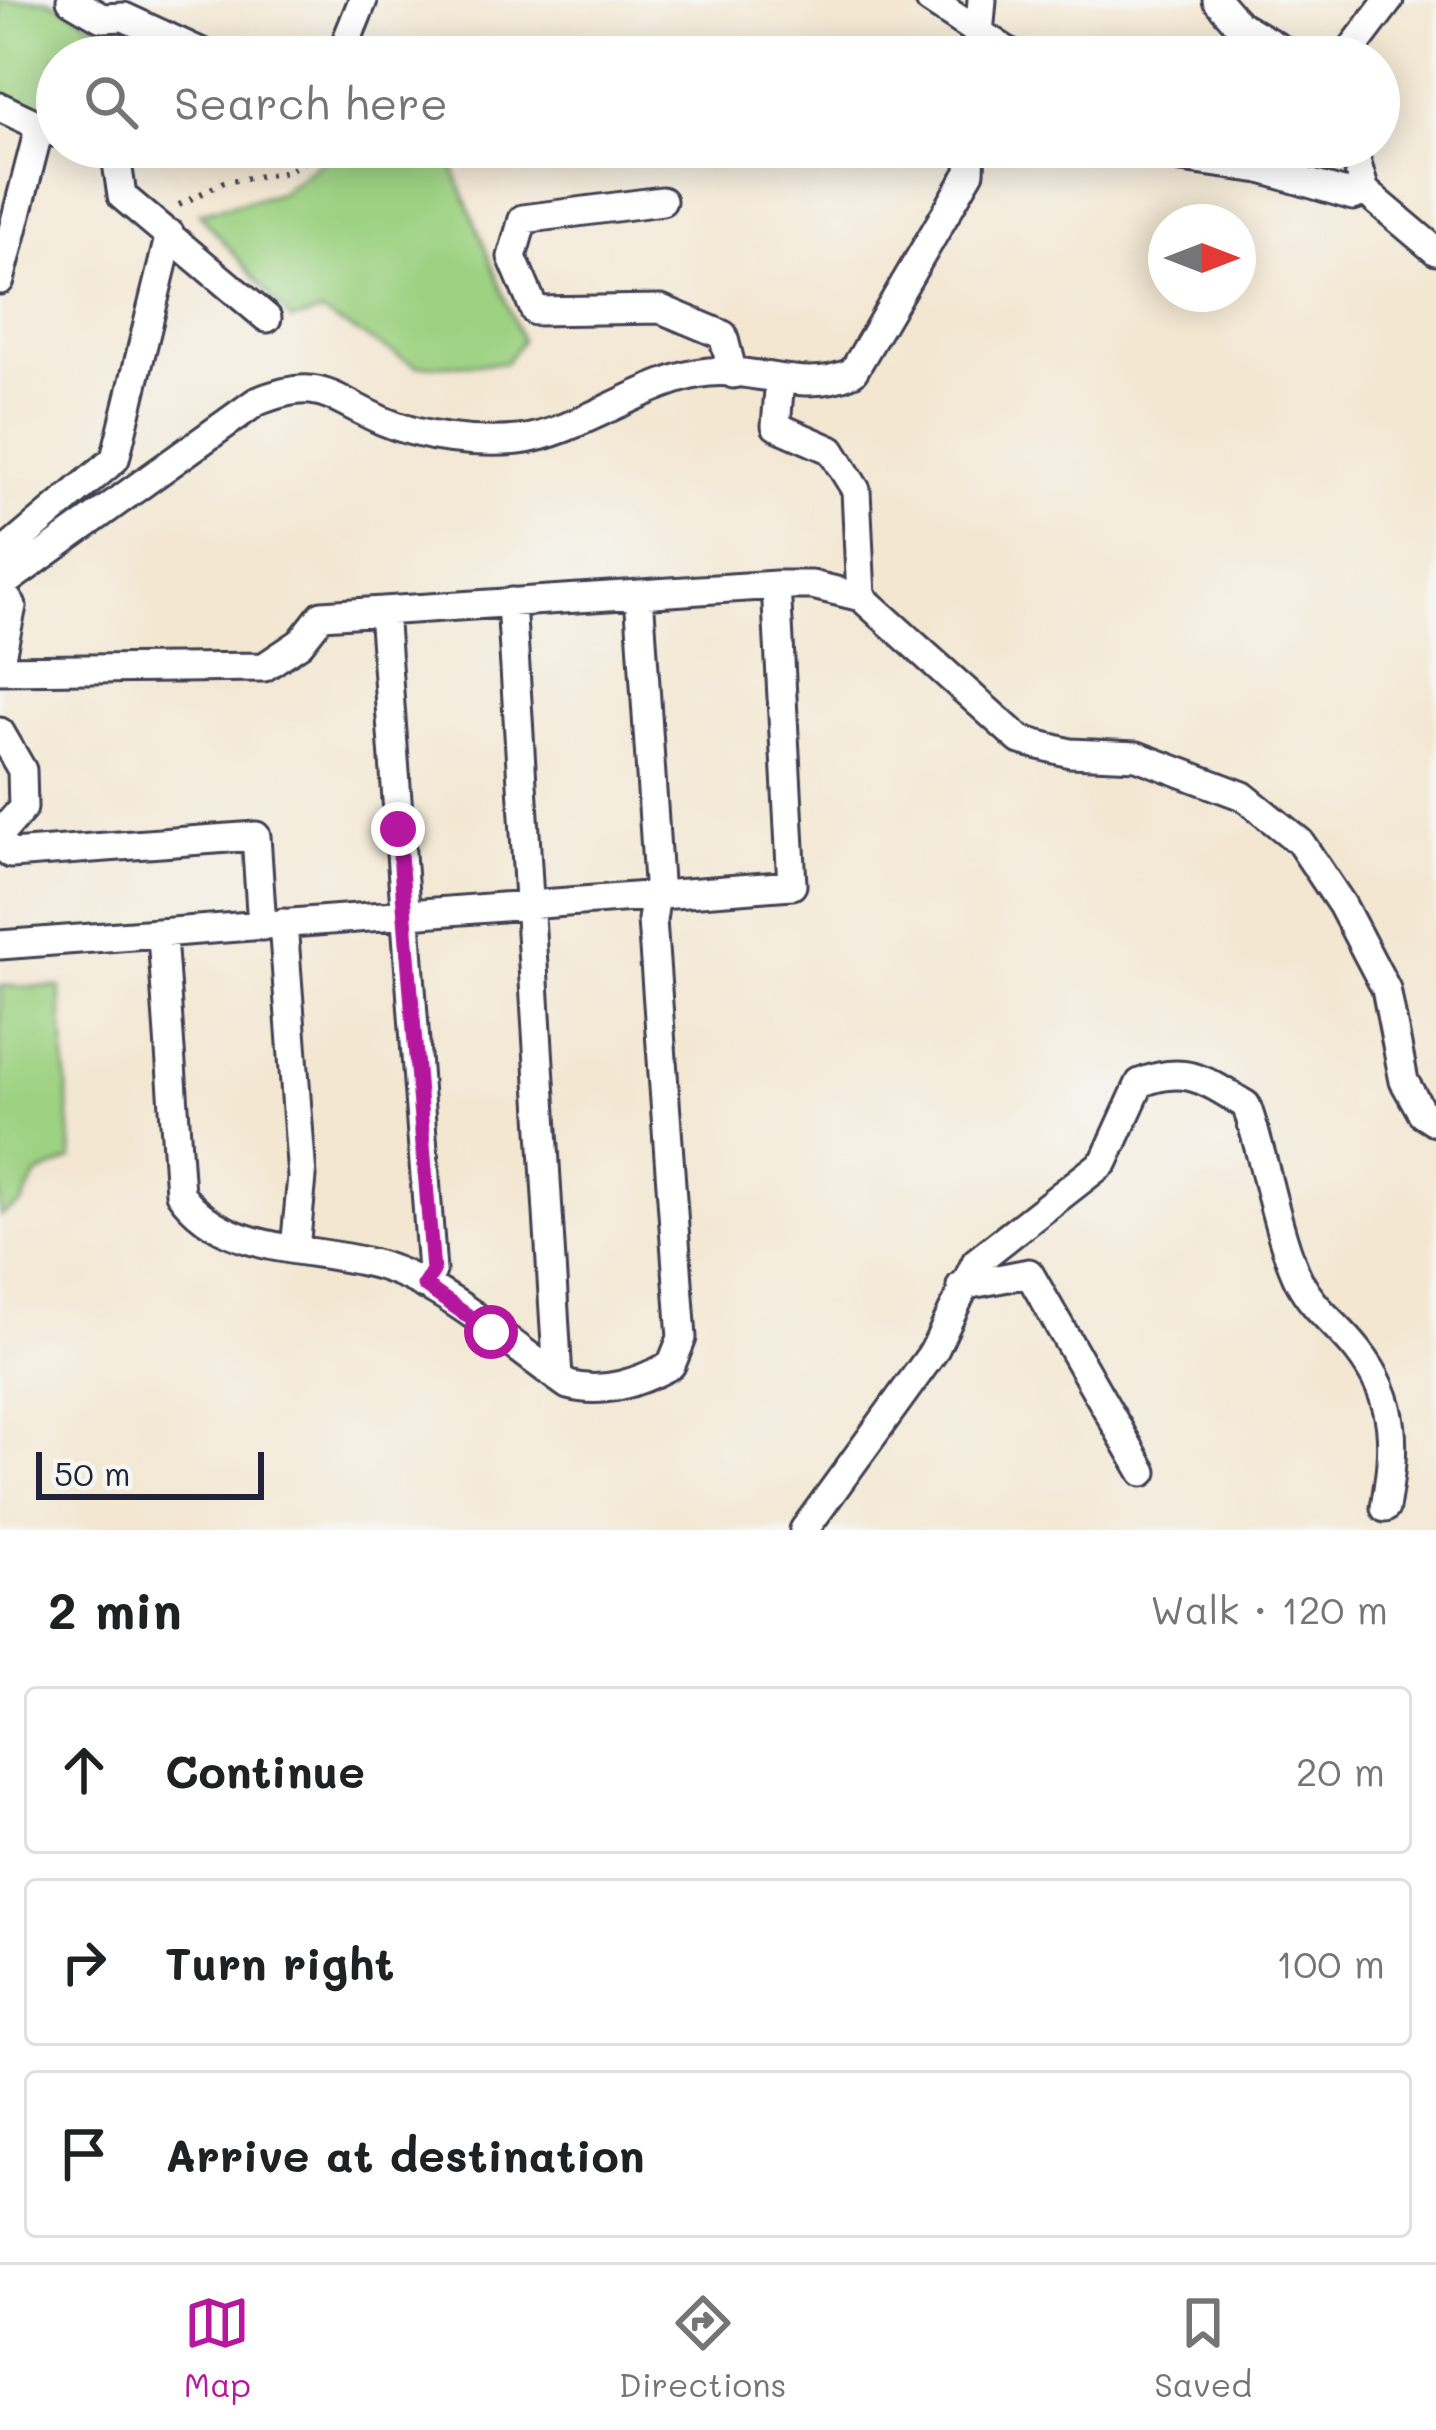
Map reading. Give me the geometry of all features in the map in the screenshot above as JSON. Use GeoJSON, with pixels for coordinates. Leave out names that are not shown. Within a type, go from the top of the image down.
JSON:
{"type":"FeatureCollection","features":[{"type":"Feature","properties":{"kind":"street"},"geometry":{"type":"LineString","coordinates":[[71,0],[102,17],[124,17],[165,36]]}},
{"type":"Feature","properties":{"kind":"street"},"geometry":{"type":"LineString","coordinates":[[348,36],[362,0]]}},
{"type":"Feature","properties":{"kind":"street"},"geometry":{"type":"LineString","coordinates":[[930,0],[968,36]]}},
{"type":"Feature","properties":{"kind":"street"},"geometry":{"type":"LineString","coordinates":[[978,36],[982,0]]}},
{"type":"Feature","properties":{"kind":"street"},"geometry":{"type":"LineString","coordinates":[[1217,0],[1238,24],[1258,36]]}},
{"type":"Feature","properties":{"kind":"street"},"geometry":{"type":"LineString","coordinates":[[1361,36],[1388,0]]}},
{"type":"Feature","properties":{"kind":"street"},"geometry":{"type":"LineString","coordinates":[[0,106],[36,125]]}},
{"type":"Feature","properties":{"kind":"street"},"geometry":{"type":"LineString","coordinates":[[0,280],[36,168]]}},
{"type":"Feature","properties":{"kind":"street"},"geometry":{"type":"LineString","coordinates":[[118,168],[122,196],[267,318]]}},
{"type":"Feature","properties":{"kind":"street"},"geometry":{"type":"LineString","coordinates":[[0,661],[12,606],[0,588],[256,401],[292,387],[323,388],[385,422],[433,436],[521,440],[707,372],[826,384],[853,372],[970,168]]}},
{"type":"Feature","properties":{"kind":"street"},"geometry":{"type":"LineString","coordinates":[[1254,168],[1353,196],[1365,190]]}},
{"type":"Feature","properties":{"kind":"street"},"geometry":{"type":"LineString","coordinates":[[1358,168],[1365,190],[1436,251]]}},
{"type":"Feature","properties":{"kind":"street"},"geometry":{"type":"LineString","coordinates":[[662,200],[524,218],[512,257],[535,311],[661,309],[723,335],[733,374]]}},
{"type":"Feature","properties":{"kind":"street"},"geometry":{"type":"LineString","coordinates":[[0,556],[115,459],[170,234]]}},
{"type":"Feature","properties":{"kind":"street"},"geometry":{"type":"LineString","coordinates":[[780,380],[776,426],[831,450],[856,490],[861,598]]}},
{"type":"Feature","properties":{"kind":"street"},"geometry":{"type":"LineString","coordinates":[[0,945],[792,885],[776,585]]}},
{"type":"Feature","properties":{"kind":"street"},"geometry":{"type":"LineString","coordinates":[[0,670],[264,667],[300,644],[322,615],[776,585],[812,585],[861,598],[1019,740],[1070,753],[1137,756],[1243,796],[1300,842],[1342,904],[1386,989],[1405,1081],[1422,1114],[1436,1122]]}},
{"type":"Feature","properties":{"kind":"street"},"geometry":{"type":"LineString","coordinates":[[162,936],[180,1193],[196,1215],[246,1240],[382,1266],[424,1285],[558,1378],[586,1390],[640,1382],[671,1365],[682,1338],[639,594]]}},
{"type":"Feature","properties":{"kind":"street"},"geometry":{"type":"LineString","coordinates":[[511,602],[558,1378]]}},
{"type":"Feature","properties":{"kind":"street"},"geometry":{"type":"LineString","coordinates":[[383,611],[433,1271],[424,1285]]}},
{"type":"Feature","properties":{"kind":"street"},"geometry":{"type":"LineString","coordinates":[[0,732],[22,770],[23,808],[0,834]]}},
{"type":"Feature","properties":{"kind":"street"},"geometry":{"type":"LineString","coordinates":[[0,844],[11,854],[256,836],[273,925],[302,1178],[295,1249]]}},
{"type":"Feature","properties":{"kind":"street"},"geometry":{"type":"LineString","coordinates":[[804,1530],[934,1351],[976,1262],[1104,1162],[1140,1083],[1168,1071],[1203,1079],[1246,1105],[1298,1279],[1325,1320],[1358,1351],[1382,1396],[1396,1441],[1385,1508]]}},
{"type":"Feature","properties":{"kind":"street"},"geometry":{"type":"LineString","coordinates":[[962,1286],[1029,1273],[1143,1472]]}},
{"type":"Feature","properties":{"kind":"path"},"geometry":{"type":"LineString","coordinates":[[122,196],[182,206],[224,182],[294,168]]}},
{"type":"Feature","properties":{"kind":"green space"},"geometry":{"type":"Polygon","coordinates":[[[0,0],[50,0],[93,24],[120,24],[147,36],[36,36],[36,109],[0,93],[0,0]]]}},
{"type":"Feature","properties":{"kind":"green space"},"geometry":{"type":"Polygon","coordinates":[[[313,168],[453,168],[522,341],[505,363],[417,366],[322,313],[291,320],[199,213],[280,193],[313,168]]]}},
{"type":"Feature","properties":{"kind":"green space"},"geometry":{"type":"Polygon","coordinates":[[[0,986],[60,987],[72,1159],[36,1176],[22,1204],[0,1216],[0,986]]]}},
{"type":"Feature","properties":{"kind":"route"},"geometry":{"type":"LineString","coordinates":[[398,829],[433,1271],[424,1285],[491,1332]]}}]}
